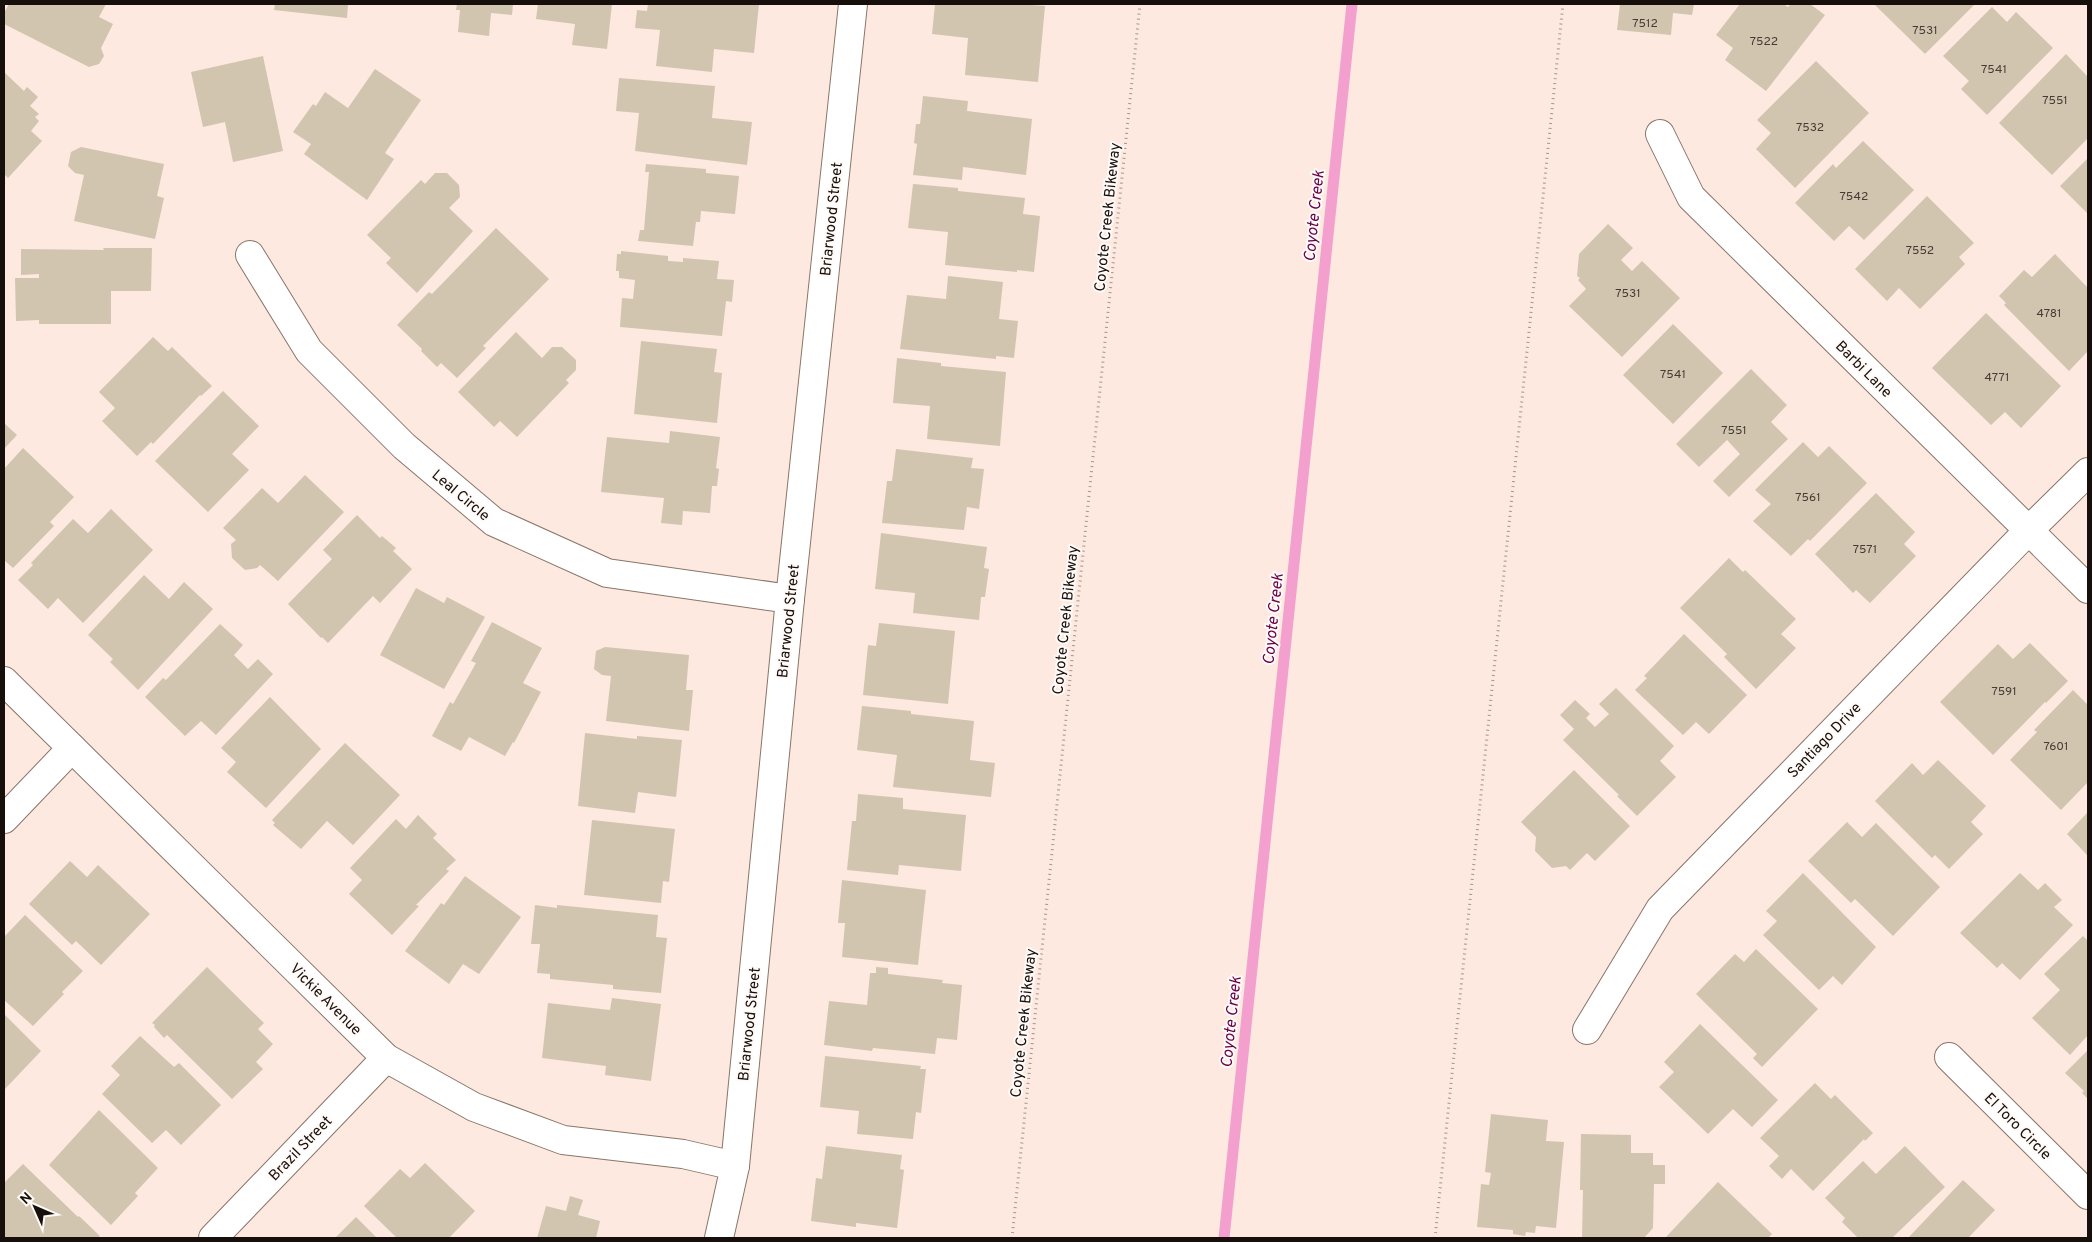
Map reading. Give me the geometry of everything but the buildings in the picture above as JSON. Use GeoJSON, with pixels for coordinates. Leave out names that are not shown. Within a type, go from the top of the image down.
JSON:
{"type":"FeatureCollection","features":[{"type":"Feature","properties":{"kind":"street","name":"Briarwood Street"},"geometry":{"type":"LineString","coordinates":[[719,1238],[735,1166],[790,599],[853,4]]}},
{"type":"Feature","properties":{"kind":"street","name":"Barbi Lane"},"geometry":{"type":"LineString","coordinates":[[1660,134],[1691,197],[2088,589]]}},
{"type":"Feature","properties":{"kind":"street","name":"Leal Circle"},"geometry":{"type":"LineString","coordinates":[[250,255],[309,351],[404,446],[494,522],[608,573],[790,599]]}},
{"type":"Feature","properties":{"kind":"street","name":"Santiago Drive"},"geometry":{"type":"LineString","coordinates":[[1587,1030],[1660,909],[2028,531],[2088,472]]}},
{"type":"Feature","properties":{"kind":"street","name":"Vickie Avenue"},"geometry":{"type":"LineString","coordinates":[[4,681],[386,1058],[474,1106],[563,1140],[683,1154],[735,1166]]}},
{"type":"Feature","properties":{"kind":"street"},"geometry":{"type":"LineString","coordinates":[[4,819],[72,748]]}},
{"type":"Feature","properties":{"kind":"street","name":"El Toro Circle"},"geometry":{"type":"LineString","coordinates":[[1949,1057],[2088,1195]]}},
{"type":"Feature","properties":{"kind":"street","name":"Brazil Street"},"geometry":{"type":"LineString","coordinates":[[213,1238],[386,1058]]}},
{"type":"Feature","properties":{"kind":"path","name":"Coyote Creek Bikeway"},"geometry":{"type":"LineString","coordinates":[[1012,1238],[1140,4]]}},
{"type":"Feature","properties":{"kind":"path"},"geometry":{"type":"LineString","coordinates":[[1435,1238],[1563,4]]}},
{"type":"Feature","properties":{"kind":"waterway","name":"Coyote Creek"},"geometry":{"type":"LineString","coordinates":[[1224,1238],[1352,4]]}}]}
